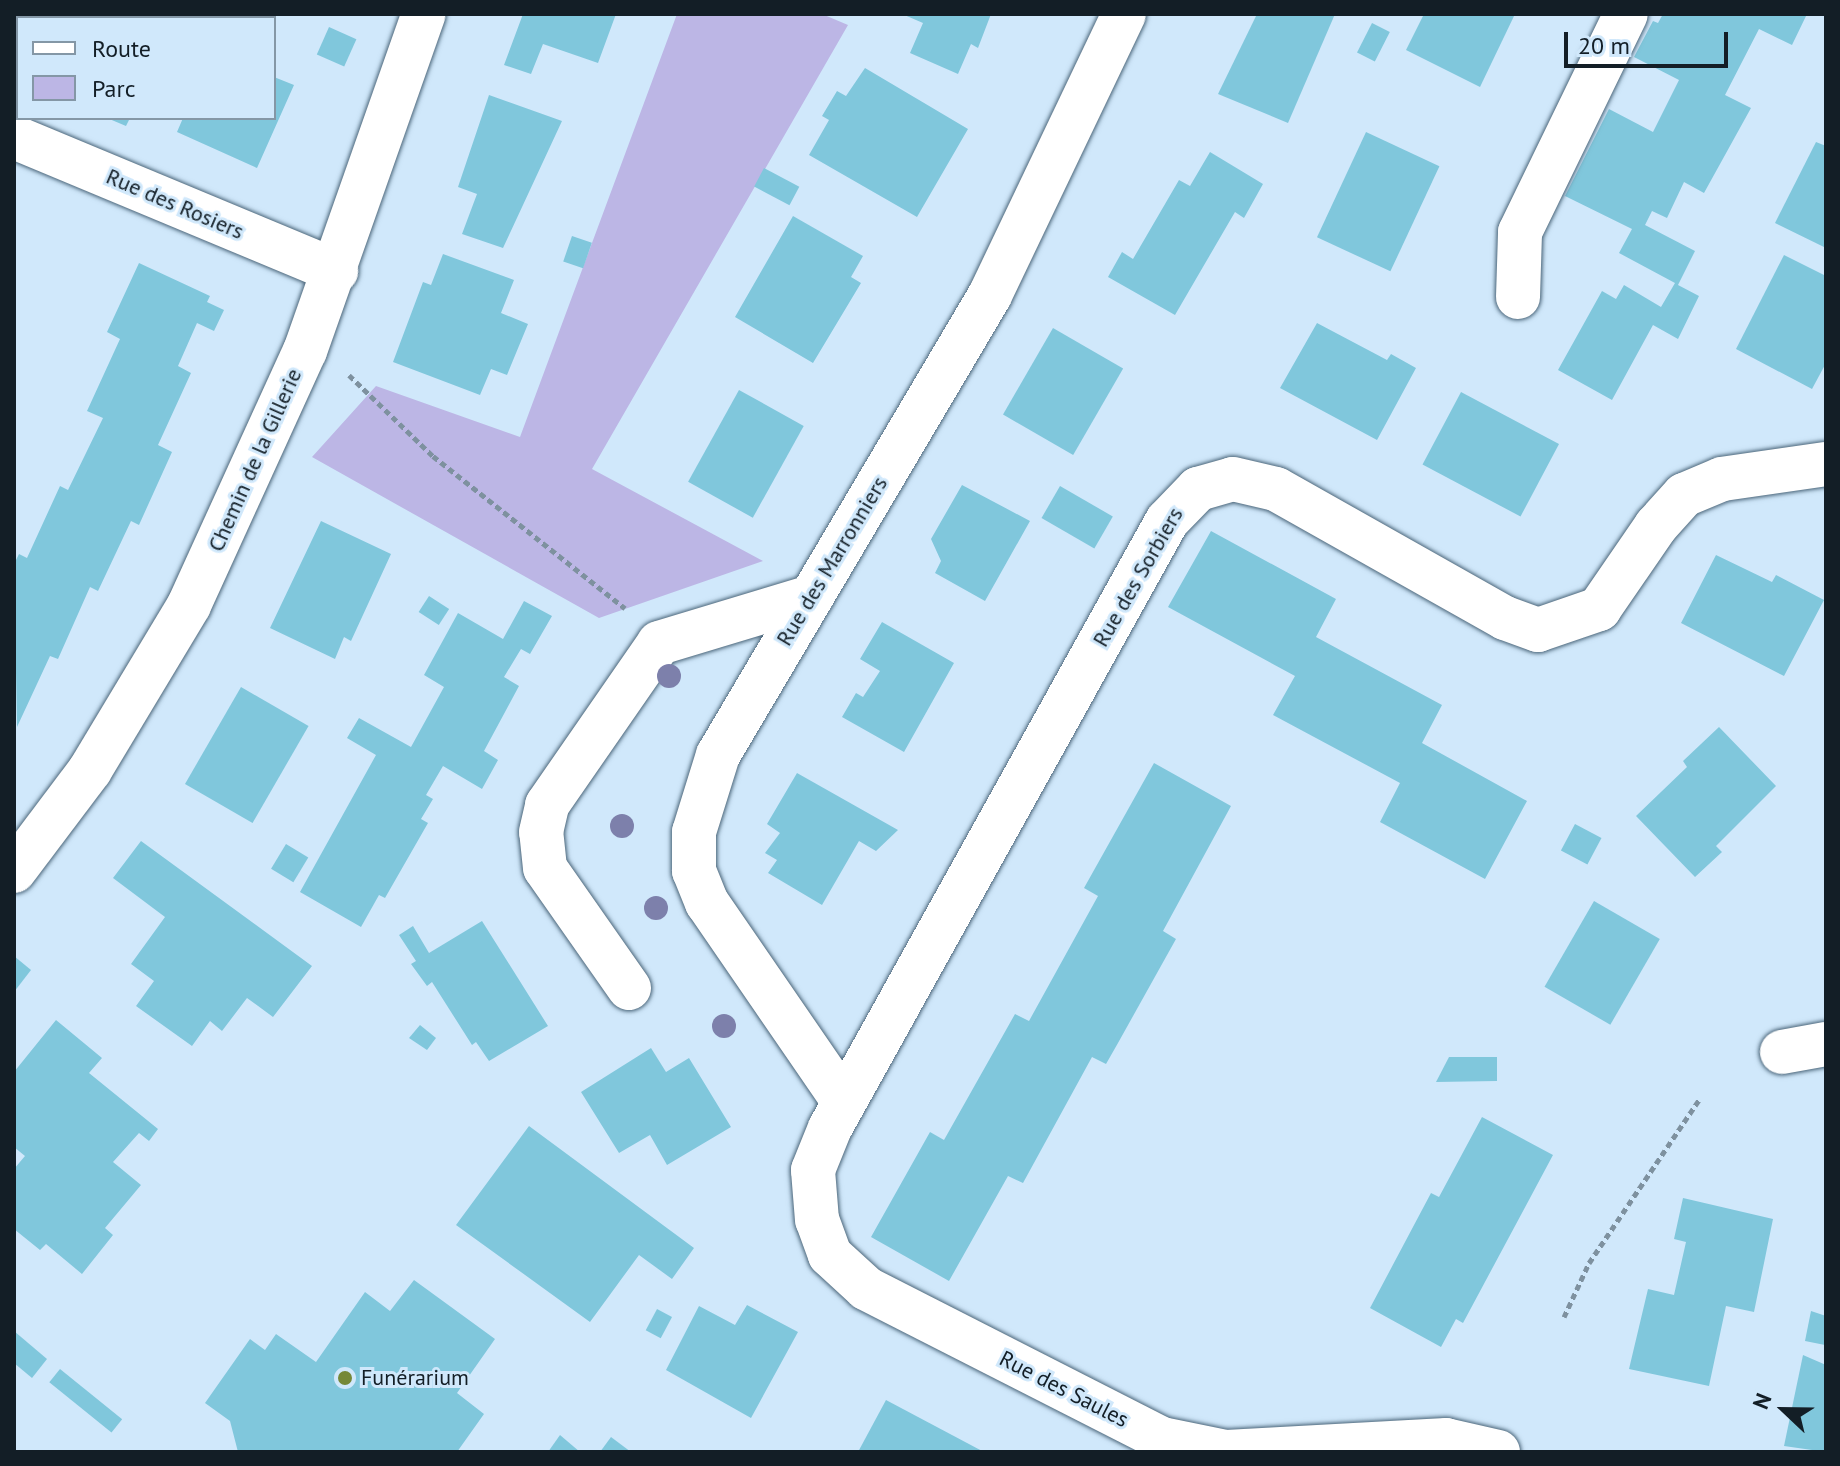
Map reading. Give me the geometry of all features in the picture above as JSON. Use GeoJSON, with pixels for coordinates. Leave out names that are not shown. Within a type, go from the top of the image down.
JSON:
{"type":"FeatureCollection","features":[{"type":"Feature","properties":{"kind":"street","name":"Chemin de la Gillerie"},"geometry":{"type":"LineString","coordinates":[[14,871],[90,770],[189,605],[336,271],[424,14]]}},
{"type":"Feature","properties":{"kind":"street","name":"Rue des Marronniers"},"geometry":{"type":"LineString","coordinates":[[844,1102],[707,903],[694,871],[694,832],[718,755],[990,295],[1124,14]]}},
{"type":"Feature","properties":{"kind":"street"},"geometry":{"type":"LineString","coordinates":[[1518,297],[1520,232],[1626,14]]}},
{"type":"Feature","properties":{"kind":"street","name":"Rue des Rosiers"},"geometry":{"type":"LineString","coordinates":[[14,137],[336,271]]}},
{"type":"Feature","properties":{"kind":"street","name":"Rue des Sorbiers"},"geometry":{"type":"LineString","coordinates":[[844,1102],[1167,521],[1198,489],[1233,479],[1276,489],[1505,618],[1538,630],[1599,609],[1656,526],[1684,495],[1722,479],[1826,464]]}},
{"type":"Feature","properties":{"kind":"street"},"geometry":{"type":"LineString","coordinates":[[629,988],[545,868],[541,832],[547,805],[659,643],[811,597]]}},
{"type":"Feature","properties":{"kind":"street"},"geometry":{"type":"LineString","coordinates":[[1782,1052],[1826,1044]]}},
{"type":"Feature","properties":{"kind":"street","name":"Rue des Saules"},"geometry":{"type":"LineString","coordinates":[[844,1102],[813,1170],[812,1192],[830,1255],[866,1288],[1162,1439],[1226,1452],[1446,1440],[1492,1449]]}},
{"type":"Feature","properties":{"kind":"path"},"geometry":{"type":"LineString","coordinates":[[339,366],[433,456],[639,618]]}},
{"type":"Feature","properties":{"kind":"path"},"geometry":{"type":"LineString","coordinates":[[1564,1317],[1589,1263],[1699,1100]]}},
{"type":"Feature","properties":{"kind":"green space"},"geometry":{"type":"Polygon","coordinates":[[[677,14],[822,14],[848,25],[592,469],[763,561],[599,618],[312,457],[376,386],[520,437],[677,14]]]}},
{"type":"Feature","properties":{"kind":"building"},"geometry":{"type":"Polygon","coordinates":[[[64,14],[104,14],[83,16],[64,14]]]}},
{"type":"Feature","properties":{"kind":"building"},"geometry":{"type":"Polygon","coordinates":[[[523,14],[616,14],[598,63],[543,44],[531,74],[504,65],[523,14]]]}},
{"type":"Feature","properties":{"kind":"building"},"geometry":{"type":"Polygon","coordinates":[[[902,14],[991,14],[978,48],[971,44],[958,74],[910,53],[923,23],[902,14]]]}},
{"type":"Feature","properties":{"kind":"building"},"geometry":{"type":"Polygon","coordinates":[[[1257,14],[1335,14],[1288,123],[1218,94],[1257,14]]]}},
{"type":"Feature","properties":{"kind":"building"},"geometry":{"type":"Polygon","coordinates":[[[1424,14],[1515,14],[1480,87],[1406,50],[1424,14]]]}},
{"type":"Feature","properties":{"kind":"building"},"geometry":{"type":"Polygon","coordinates":[[[1663,14],[1807,14],[1792,45],[1759,29],[1725,95],[1751,108],[1704,193],[1684,182],[1667,218],[1652,211],[1645,225],[1695,251],[1678,285],[1699,296],[1678,339],[1653,325],[1612,400],[1558,370],[1602,291],[1616,299],[1624,285],[1661,307],[1675,283],[1619,253],[1632,229],[1565,196],[1609,109],[1653,132],[1679,80],[1634,57],[1653,21],[1658,23],[1663,14]]]}},
{"type":"Feature","properties":{"kind":"building"},"geometry":{"type":"Polygon","coordinates":[[[1372,23],[1390,32],[1375,61],[1357,52],[1372,23]]]}},
{"type":"Feature","properties":{"kind":"building"},"geometry":{"type":"Polygon","coordinates":[[[329,27],[356,39],[344,67],[317,54],[329,27]]]}},
{"type":"Feature","properties":{"kind":"building"},"geometry":{"type":"Polygon","coordinates":[[[865,68],[968,129],[917,217],[809,155],[829,120],[822,116],[837,91],[846,96],[865,68]]]}},
{"type":"Feature","properties":{"kind":"building"},"geometry":{"type":"Polygon","coordinates":[[[276,78],[294,85],[257,168],[177,132],[182,120],[276,120],[276,78]]]}},
{"type":"Feature","properties":{"kind":"building"},"geometry":{"type":"Polygon","coordinates":[[[489,95],[562,121],[503,248],[462,234],[477,194],[458,187],[489,95]]]}},
{"type":"Feature","properties":{"kind":"building"},"geometry":{"type":"Polygon","coordinates":[[[112,120],[129,120],[126,126],[112,120]]]}},
{"type":"Feature","properties":{"kind":"building"},"geometry":{"type":"Polygon","coordinates":[[[1366,132],[1439,166],[1390,271],[1317,237],[1366,132]]]}},
{"type":"Feature","properties":{"kind":"building"},"geometry":{"type":"Polygon","coordinates":[[[1816,142],[1826,146],[1826,248],[1775,223],[1816,142]]]}},
{"type":"Feature","properties":{"kind":"building"},"geometry":{"type":"Polygon","coordinates":[[[1210,152],[1263,184],[1244,218],[1235,212],[1175,315],[1108,277],[1122,252],[1133,259],[1179,180],[1190,186],[1210,152]]]}},
{"type":"Feature","properties":{"kind":"building"},"geometry":{"type":"Polygon","coordinates":[[[764,168],[799,187],[789,205],[754,187],[764,168]]]}},
{"type":"Feature","properties":{"kind":"building"},"geometry":{"type":"Polygon","coordinates":[[[793,216],[863,256],[851,277],[861,283],[813,363],[735,317],[793,216]]]}},
{"type":"Feature","properties":{"kind":"building"},"geometry":{"type":"Polygon","coordinates":[[[572,236],[592,243],[583,268],[563,262],[572,236]]]}},
{"type":"Feature","properties":{"kind":"building"},"geometry":{"type":"Polygon","coordinates":[[[443,254],[514,280],[501,313],[528,324],[507,375],[491,369],[480,395],[393,362],[423,282],[431,285],[443,254]]]}},
{"type":"Feature","properties":{"kind":"building"},"geometry":{"type":"Polygon","coordinates":[[[1784,255],[1826,276],[1826,363],[1812,389],[1736,349],[1784,255]]]}},
{"type":"Feature","properties":{"kind":"building"},"geometry":{"type":"Polygon","coordinates":[[[139,263],[210,296],[207,302],[224,310],[214,331],[197,323],[178,366],[191,373],[158,445],[172,452],[139,525],[131,521],[98,591],[90,587],[58,659],[50,656],[17,727],[14,564],[19,554],[27,558],[60,486],[68,490],[103,418],[87,411],[120,339],[107,332],[139,263]]]}},
{"type":"Feature","properties":{"kind":"building"},"geometry":{"type":"Polygon","coordinates":[[[1317,323],[1387,360],[1391,354],[1416,368],[1377,440],[1280,388],[1317,323]]]}},
{"type":"Feature","properties":{"kind":"building"},"geometry":{"type":"Polygon","coordinates":[[[1053,328],[1123,368],[1073,455],[1003,415],[1053,328]]]}},
{"type":"Feature","properties":{"kind":"building"},"geometry":{"type":"Polygon","coordinates":[[[739,390],[804,426],[753,518],[688,482],[739,390]]]}},
{"type":"Feature","properties":{"kind":"building"},"geometry":{"type":"Polygon","coordinates":[[[1461,392],[1559,444],[1521,517],[1423,464],[1461,392]]]}},
{"type":"Feature","properties":{"kind":"building"},"geometry":{"type":"Polygon","coordinates":[[[962,485],[1030,521],[985,601],[935,573],[941,561],[931,539],[962,485]]]}},
{"type":"Feature","properties":{"kind":"building"},"geometry":{"type":"Polygon","coordinates":[[[1060,486],[1113,516],[1094,549],[1042,518],[1060,486]]]}},
{"type":"Feature","properties":{"kind":"building"},"geometry":{"type":"Polygon","coordinates":[[[321,521],[391,554],[351,641],[344,637],[335,659],[270,628],[321,521]]]}},
{"type":"Feature","properties":{"kind":"building"},"geometry":{"type":"Polygon","coordinates":[[[1211,531],[1336,599],[1316,637],[1442,705],[1422,743],[1527,801],[1485,879],[1380,822],[1400,783],[1273,715],[1295,676],[1168,607],[1211,531]]]}},
{"type":"Feature","properties":{"kind":"building"},"geometry":{"type":"Polygon","coordinates":[[[1716,555],[1772,582],[1776,575],[1824,600],[1784,676],[1681,623],[1716,555]]]}},
{"type":"Feature","properties":{"kind":"building"},"geometry":{"type":"Polygon","coordinates":[[[429,596],[449,609],[439,625],[419,612],[429,596]]]}},
{"type":"Feature","properties":{"kind":"building"},"geometry":{"type":"Polygon","coordinates":[[[524,601],[552,616],[530,654],[521,649],[504,677],[519,686],[484,751],[498,760],[482,789],[443,766],[426,795],[433,799],[421,819],[428,823],[385,898],[379,895],[361,927],[300,892],[376,755],[347,738],[359,718],[411,747],[444,687],[424,675],[458,613],[503,639],[524,601]]]}},
{"type":"Feature","properties":{"kind":"building"},"geometry":{"type":"Polygon","coordinates":[[[882,622],[954,663],[904,752],[842,717],[856,693],[863,697],[880,671],[860,659],[882,622]]]}},
{"type":"Feature","properties":{"kind":"building"},"geometry":{"type":"Polygon","coordinates":[[[241,687],[309,726],[253,823],[185,784],[241,687]]]}},
{"type":"Feature","properties":{"kind":"building"},"geometry":{"type":"Polygon","coordinates":[[[1719,727],[1776,786],[1716,846],[1722,852],[1695,877],[1636,816],[1687,767],[1683,761],[1719,727]]]}},
{"type":"Feature","properties":{"kind":"building"},"geometry":{"type":"Polygon","coordinates":[[[1154,763],[1231,806],[1163,931],[1176,939],[1106,1064],[1092,1057],[1023,1183],[1008,1176],[949,1281],[871,1237],[930,1132],[944,1140],[1015,1014],[1029,1021],[1098,896],[1084,888],[1154,763]]]}},
{"type":"Feature","properties":{"kind":"building"},"geometry":{"type":"Polygon","coordinates":[[[797,773],[898,830],[876,851],[859,841],[822,905],[768,873],[777,860],[765,853],[780,833],[767,824],[797,773]]]}},
{"type":"Feature","properties":{"kind":"building"},"geometry":{"type":"Polygon","coordinates":[[[1575,824],[1601,838],[1587,865],[1561,850],[1575,824]]]}},
{"type":"Feature","properties":{"kind":"building"},"geometry":{"type":"Polygon","coordinates":[[[141,841],[312,966],[273,1017],[247,998],[222,1031],[210,1021],[192,1046],[136,1006],[154,981],[131,964],[165,917],[113,878],[141,841]]]}},
{"type":"Feature","properties":{"kind":"building"},"geometry":{"type":"Polygon","coordinates":[[[286,844],[308,857],[293,882],[271,869],[286,844]]]}},
{"type":"Feature","properties":{"kind":"building"},"geometry":{"type":"Polygon","coordinates":[[[1594,901],[1660,939],[1610,1025],[1544,987],[1594,901]]]}},
{"type":"Feature","properties":{"kind":"building"},"geometry":{"type":"Polygon","coordinates":[[[482,921],[548,1026],[489,1061],[476,1042],[472,1045],[432,982],[427,986],[411,964],[416,961],[399,935],[413,926],[429,953],[482,921]]]}},
{"type":"Feature","properties":{"kind":"building"},"geometry":{"type":"Polygon","coordinates":[[[14,956],[31,970],[14,992],[14,956]]]}},
{"type":"Feature","properties":{"kind":"building"},"geometry":{"type":"Polygon","coordinates":[[[56,1020],[102,1058],[89,1073],[158,1129],[149,1141],[139,1133],[113,1162],[141,1185],[105,1228],[113,1235],[82,1274],[46,1244],[40,1250],[14,1229],[14,1169],[25,1156],[14,1147],[14,1072],[56,1020]]]}},
{"type":"Feature","properties":{"kind":"building"},"geometry":{"type":"Polygon","coordinates":[[[420,1025],[436,1038],[427,1050],[409,1038],[420,1025]]]}},
{"type":"Feature","properties":{"kind":"building"},"geometry":{"type":"Polygon","coordinates":[[[651,1048],[666,1072],[689,1058],[731,1127],[667,1165],[650,1135],[619,1153],[581,1092],[651,1048]]]}},
{"type":"Feature","properties":{"kind":"building"},"geometry":{"type":"Polygon","coordinates":[[[1449,1057],[1497,1057],[1497,1081],[1436,1082],[1449,1057]]]}},
{"type":"Feature","properties":{"kind":"building"},"geometry":{"type":"Polygon","coordinates":[[[1482,1117],[1553,1155],[1463,1323],[1456,1319],[1441,1347],[1370,1308],[1431,1193],[1439,1197],[1482,1117]]]}},
{"type":"Feature","properties":{"kind":"building"},"geometry":{"type":"Polygon","coordinates":[[[529,1126],[694,1248],[672,1279],[639,1255],[590,1322],[456,1225],[529,1126]]]}},
{"type":"Feature","properties":{"kind":"building"},"geometry":{"type":"Polygon","coordinates":[[[1683,1198],[1773,1219],[1754,1312],[1726,1306],[1709,1386],[1629,1369],[1648,1289],[1674,1295],[1686,1242],[1674,1239],[1683,1198]]]}},
{"type":"Feature","properties":{"kind":"building","name":"Funérarium"},"geometry":{"type":"Polygon","coordinates":[[[414,1280],[495,1339],[457,1393],[484,1414],[457,1452],[238,1452],[230,1421],[205,1403],[250,1339],[265,1350],[276,1334],[316,1362],[365,1292],[390,1311],[414,1280]]]}},
{"type":"Feature","properties":{"kind":"building"},"geometry":{"type":"Polygon","coordinates":[[[747,1305],[798,1332],[751,1418],[666,1370],[699,1306],[735,1325],[747,1305]]]}},
{"type":"Feature","properties":{"kind":"building"},"geometry":{"type":"Polygon","coordinates":[[[657,1309],[672,1317],[661,1338],[646,1330],[657,1309]]]}},
{"type":"Feature","properties":{"kind":"building"},"geometry":{"type":"Polygon","coordinates":[[[1811,1311],[1826,1316],[1825,1345],[1805,1341],[1811,1311]]]}},
{"type":"Feature","properties":{"kind":"building"},"geometry":{"type":"Polygon","coordinates":[[[14,1331],[47,1359],[32,1378],[14,1363],[14,1331]]]}},
{"type":"Feature","properties":{"kind":"building"},"geometry":{"type":"Polygon","coordinates":[[[1803,1355],[1826,1365],[1826,1452],[1784,1446],[1803,1355]]]}},
{"type":"Feature","properties":{"kind":"building"},"geometry":{"type":"Polygon","coordinates":[[[60,1369],[122,1419],[111,1433],[49,1382],[60,1369]]]}},
{"type":"Feature","properties":{"kind":"building"},"geometry":{"type":"Polygon","coordinates":[[[886,1400],[984,1452],[858,1452],[886,1400]]]}},
{"type":"Feature","properties":{"kind":"building"},"geometry":{"type":"Polygon","coordinates":[[[560,1435],[580,1452],[548,1452],[560,1435]]]}},
{"type":"Feature","properties":{"kind":"building"},"geometry":{"type":"Polygon","coordinates":[[[611,1437],[631,1452],[600,1452],[611,1437]]]}},
{"type":"Feature","properties":{"kind":"place","name":"Funérarium"},"geometry":{"type":"Point","coordinates":[345,1378]}}]}
